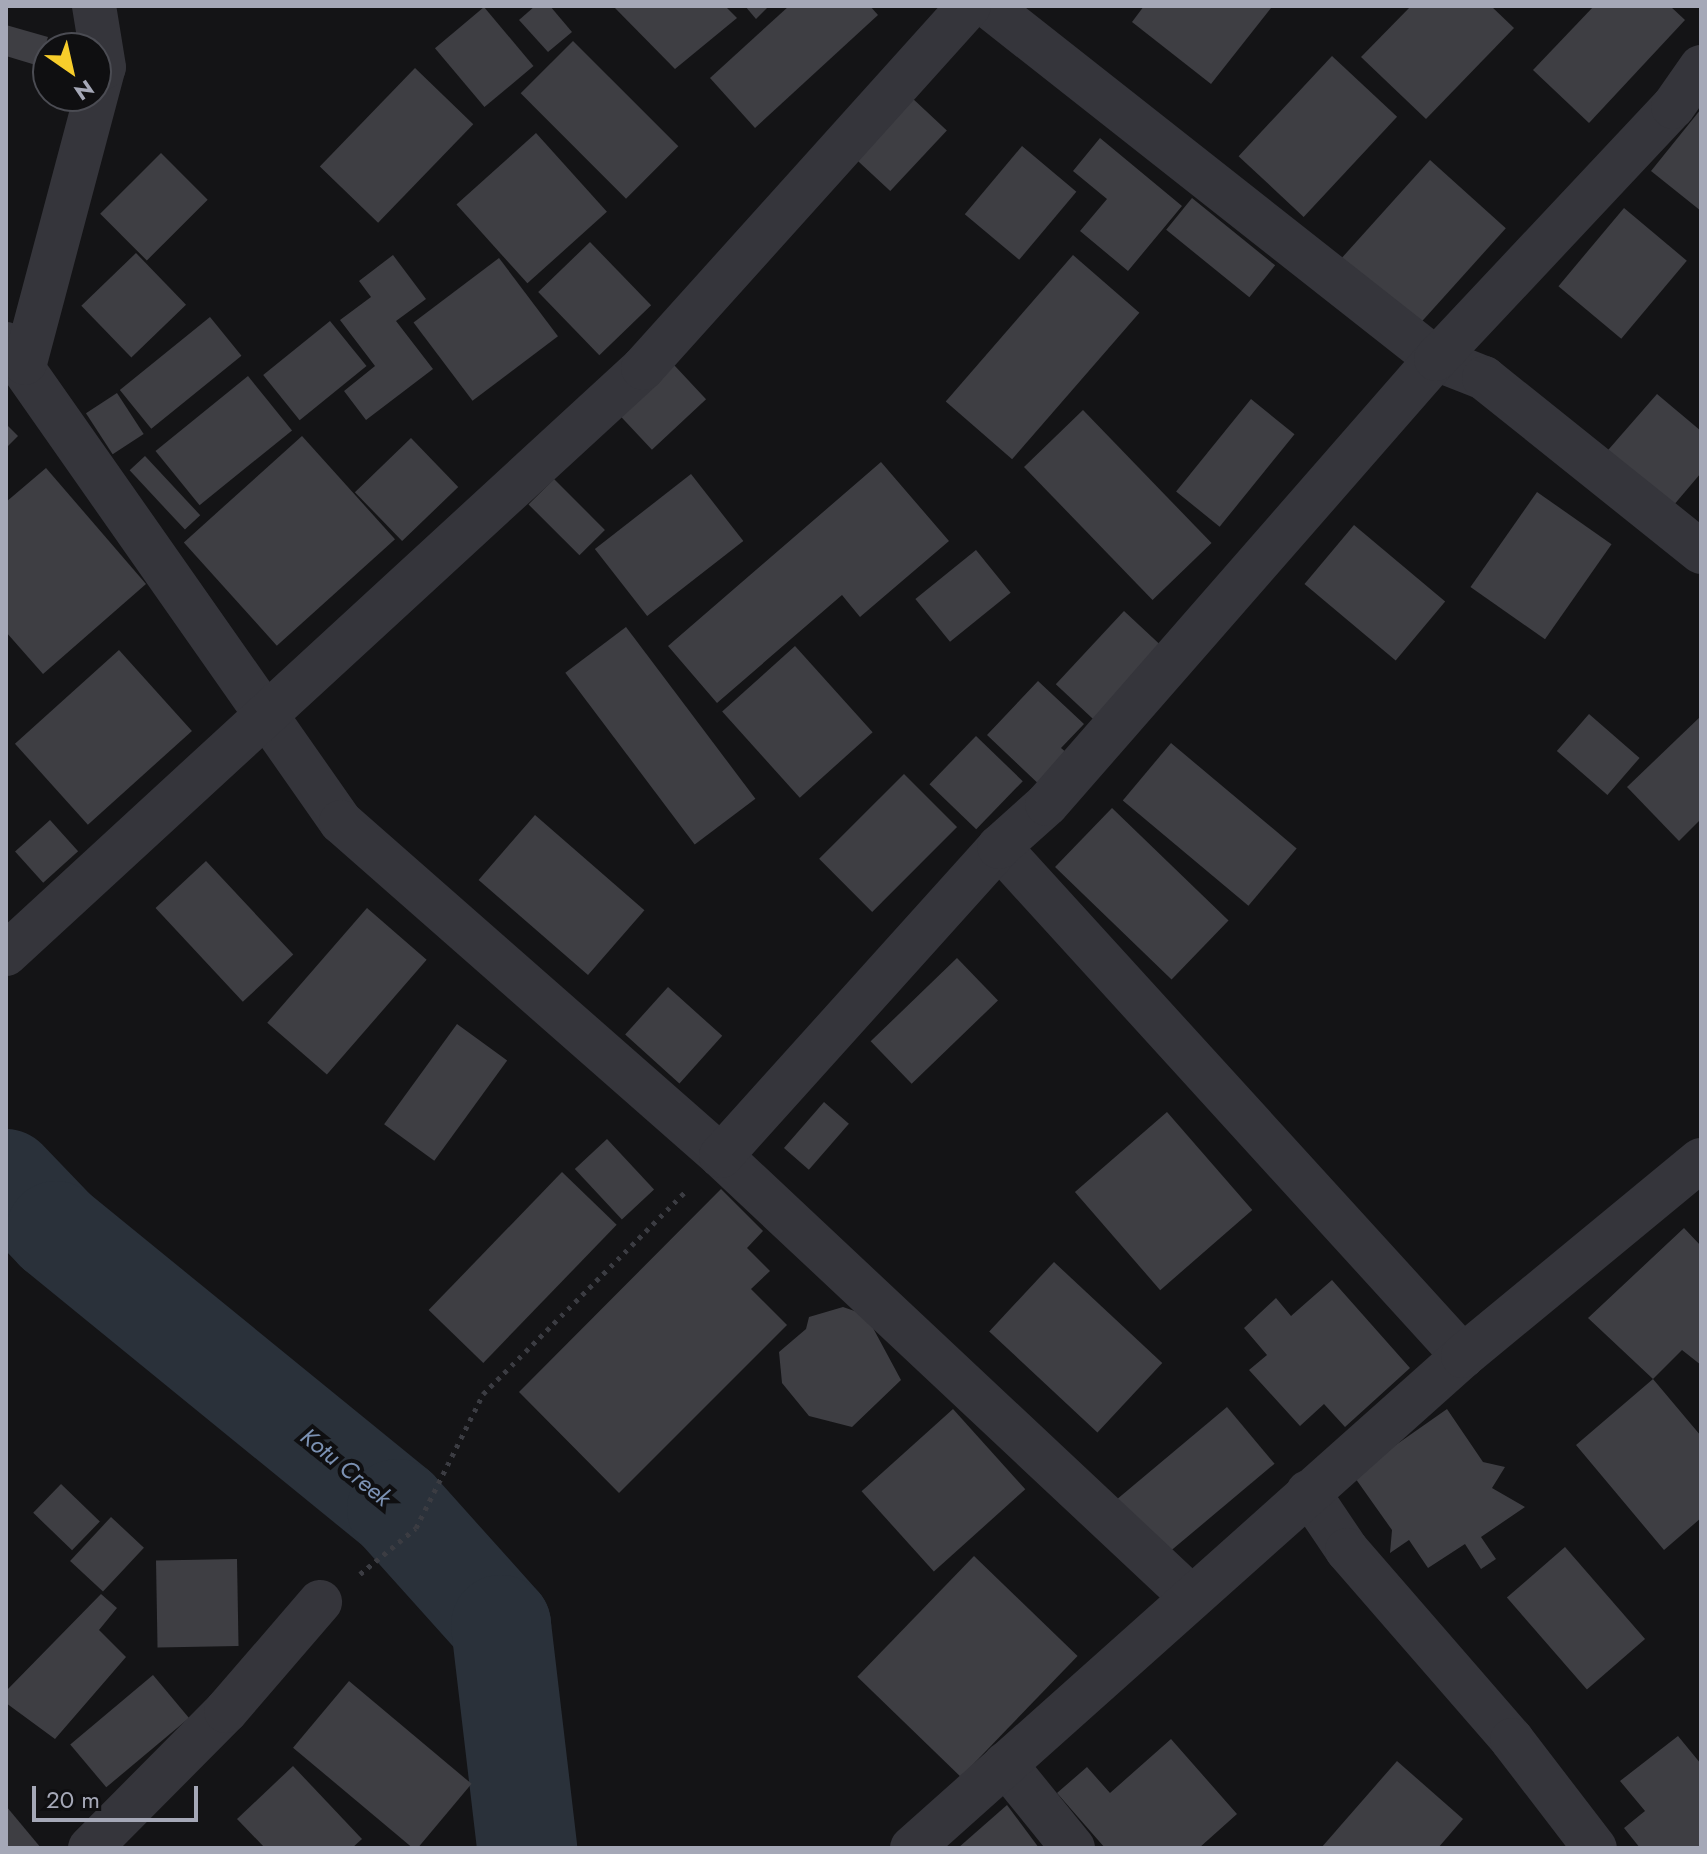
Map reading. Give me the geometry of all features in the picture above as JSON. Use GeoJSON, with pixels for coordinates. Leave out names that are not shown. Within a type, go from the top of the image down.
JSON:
{"type":"FeatureCollection","features":[{"type":"Feature","properties":{"kind":"street"},"geometry":{"type":"LineString","coordinates":[[94,6],[104,67],[16,353],[341,822],[721,1156],[1189,1595]]}},
{"type":"Feature","properties":{"kind":"street"},"geometry":{"type":"LineString","coordinates":[[6,954],[269,719],[643,368],[969,6]]}},
{"type":"Feature","properties":{"kind":"street"},"geometry":{"type":"LineString","coordinates":[[988,6],[1436,359],[1484,378],[1701,552]]}},
{"type":"Feature","properties":{"kind":"street"},"geometry":{"type":"LineString","coordinates":[[721,1156],[999,847],[1047,804],[1208,625],[1436,359],[1673,107],[1701,67]]}},
{"type":"Feature","properties":{"kind":"street"},"geometry":{"type":"LineString","coordinates":[[999,847],[1463,1356]]}},
{"type":"Feature","properties":{"kind":"street"},"geometry":{"type":"LineString","coordinates":[[912,1848],[1189,1595],[1463,1356],[1701,1160]]}},
{"type":"Feature","properties":{"kind":"street"},"geometry":{"type":"LineString","coordinates":[[1308,1492],[1347,1550],[1512,1740],[1595,1848]]}},
{"type":"Feature","properties":{"kind":"street"},"geometry":{"type":"LineString","coordinates":[[90,1848],[226,1711],[320,1602]]}},
{"type":"Feature","properties":{"kind":"street"},"geometry":{"type":"LineString","coordinates":[[1005,1764],[1073,1848]]}},
{"type":"Feature","properties":{"kind":"path"},"geometry":{"type":"LineString","coordinates":[[320,1602],[405,1542],[483,1394],[721,1156]]}},
{"type":"Feature","properties":{"kind":"building"},"geometry":{"type":"Polygon","coordinates":[[[535,6],[550,6],[572,32],[548,52],[519,20],[535,6]]]}},
{"type":"Feature","properties":{"kind":"building"},"geometry":{"type":"Polygon","coordinates":[[[613,6],[725,6],[737,18],[675,69],[613,6]]]}},
{"type":"Feature","properties":{"kind":"building"},"geometry":{"type":"Polygon","coordinates":[[[745,6],[769,6],[756,19],[745,6]]]}},
{"type":"Feature","properties":{"kind":"building"},"geometry":{"type":"Polygon","coordinates":[[[789,6],[870,6],[878,15],[755,128],[710,78],[789,6]]]}},
{"type":"Feature","properties":{"kind":"building"},"geometry":{"type":"Polygon","coordinates":[[[1144,6],[1271,8],[1211,84],[1132,22],[1144,6]]]}},
{"type":"Feature","properties":{"kind":"building"},"geometry":{"type":"Polygon","coordinates":[[[1411,6],[1491,6],[1514,28],[1426,119],[1361,57],[1411,6]]]}},
{"type":"Feature","properties":{"kind":"building"},"geometry":{"type":"Polygon","coordinates":[[[1594,6],[1670,6],[1685,20],[1589,123],[1533,70],[1594,6]]]}},
{"type":"Feature","properties":{"kind":"building"},"geometry":{"type":"Polygon","coordinates":[[[484,7],[533,66],[484,107],[435,48],[484,7]]]}},
{"type":"Feature","properties":{"kind":"building"},"geometry":{"type":"Polygon","coordinates":[[[6,25],[32,32],[32,64],[6,56],[6,25]]]}},
{"type":"Feature","properties":{"kind":"building"},"geometry":{"type":"Polygon","coordinates":[[[573,41],[678,146],[626,199],[521,93],[573,41]]]}},
{"type":"Feature","properties":{"kind":"building"},"geometry":{"type":"Polygon","coordinates":[[[1332,56],[1397,117],[1304,217],[1239,156],[1332,56]]]}},
{"type":"Feature","properties":{"kind":"building"},"geometry":{"type":"Polygon","coordinates":[[[415,68],[473,124],[378,223],[320,167],[415,68]]]}},
{"type":"Feature","properties":{"kind":"building"},"geometry":{"type":"Polygon","coordinates":[[[911,97],[947,130],[890,191],[854,158],[911,97]]]}},
{"type":"Feature","properties":{"kind":"building"},"geometry":{"type":"Polygon","coordinates":[[[1701,109],[1701,211],[1651,171],[1701,109]]]}},
{"type":"Feature","properties":{"kind":"building"},"geometry":{"type":"Polygon","coordinates":[[[536,133],[607,212],[527,283],[456,205],[536,133]]]}},
{"type":"Feature","properties":{"kind":"building"},"geometry":{"type":"Polygon","coordinates":[[[1100,138],[1182,206],[1128,271],[1080,231],[1107,199],[1073,171],[1100,138]]]}},
{"type":"Feature","properties":{"kind":"building"},"geometry":{"type":"Polygon","coordinates":[[[1022,146],[1076,192],[1019,260],[965,214],[1022,146]]]}},
{"type":"Feature","properties":{"kind":"building"},"geometry":{"type":"Polygon","coordinates":[[[161,153],[208,200],[147,260],[100,214],[161,153]]]}},
{"type":"Feature","properties":{"kind":"building"},"geometry":{"type":"Polygon","coordinates":[[[1430,160],[1506,228],[1411,333],[1336,265],[1430,160]]]}},
{"type":"Feature","properties":{"kind":"building"},"geometry":{"type":"Polygon","coordinates":[[[1192,198],[1275,265],[1249,297],[1166,230],[1192,198]]]}},
{"type":"Feature","properties":{"kind":"building"},"geometry":{"type":"Polygon","coordinates":[[[1624,208],[1687,261],[1621,339],[1558,286],[1624,208]]]}},
{"type":"Feature","properties":{"kind":"building"},"geometry":{"type":"Polygon","coordinates":[[[590,242],[651,305],[599,355],[538,292],[590,242]]]}},
{"type":"Feature","properties":{"kind":"building"},"geometry":{"type":"Polygon","coordinates":[[[136,253],[186,305],[131,358],[81,306],[136,253]]]}},
{"type":"Feature","properties":{"kind":"building"},"geometry":{"type":"Polygon","coordinates":[[[393,255],[426,299],[396,321],[433,369],[366,420],[344,391],[375,366],[340,320],[371,297],[359,281],[393,255]]]}},
{"type":"Feature","properties":{"kind":"building"},"geometry":{"type":"Polygon","coordinates":[[[1073,255],[1139,313],[1012,459],[946,401],[1073,255]]]}},
{"type":"Feature","properties":{"kind":"building"},"geometry":{"type":"Polygon","coordinates":[[[499,258],[558,336],[473,401],[414,322],[499,258]]]}},
{"type":"Feature","properties":{"kind":"building"},"geometry":{"type":"Polygon","coordinates":[[[210,317],[241,356],[151,429],[120,390],[210,317]]]}},
{"type":"Feature","properties":{"kind":"building"},"geometry":{"type":"Polygon","coordinates":[[[330,321],[367,366],[300,420],[263,375],[330,321]]]}},
{"type":"Feature","properties":{"kind":"building"},"geometry":{"type":"Polygon","coordinates":[[[674,365],[706,399],[652,450],[620,415],[674,365]]]}},
{"type":"Feature","properties":{"kind":"building"},"geometry":{"type":"Polygon","coordinates":[[[248,376],[292,430],[200,505],[156,451],[248,376]]]}},
{"type":"Feature","properties":{"kind":"building"},"geometry":{"type":"Polygon","coordinates":[[[117,393],[144,434],[113,454],[86,413],[117,393]]]}},
{"type":"Feature","properties":{"kind":"building"},"geometry":{"type":"Polygon","coordinates":[[[1657,394],[1701,431],[1701,473],[1667,513],[1602,457],[1657,394]]]}},
{"type":"Feature","properties":{"kind":"building"},"geometry":{"type":"Polygon","coordinates":[[[1251,399],[1295,434],[1220,527],[1176,491],[1251,399]]]}},
{"type":"Feature","properties":{"kind":"building"},"geometry":{"type":"Polygon","coordinates":[[[1083,410],[1212,543],[1153,600],[1024,467],[1083,410]]]}},
{"type":"Feature","properties":{"kind":"building"},"geometry":{"type":"Polygon","coordinates":[[[6,424],[18,436],[6,448],[6,424]]]}},
{"type":"Feature","properties":{"kind":"building"},"geometry":{"type":"Polygon","coordinates":[[[302,436],[395,539],[277,646],[184,542],[302,436]]]}},
{"type":"Feature","properties":{"kind":"building"},"geometry":{"type":"Polygon","coordinates":[[[411,438],[458,487],[402,541],[355,492],[411,438]]]}},
{"type":"Feature","properties":{"kind":"building"},"geometry":{"type":"Polygon","coordinates":[[[145,456],[200,515],[185,530],[130,470],[145,456]]]}},
{"type":"Feature","properties":{"kind":"building"},"geometry":{"type":"Polygon","coordinates":[[[881,462],[949,541],[860,617],[842,595],[717,703],[668,646],[881,462]]]}},
{"type":"Feature","properties":{"kind":"building"},"geometry":{"type":"Polygon","coordinates":[[[46,468],[146,584],[43,674],[6,632],[6,502],[46,468]]]}},
{"type":"Feature","properties":{"kind":"building"},"geometry":{"type":"Polygon","coordinates":[[[691,474],[743,541],[647,616],[595,549],[691,474]]]}},
{"type":"Feature","properties":{"kind":"building"},"geometry":{"type":"Polygon","coordinates":[[[554,479],[605,530],[579,555],[529,504],[554,479]]]}},
{"type":"Feature","properties":{"kind":"building"},"geometry":{"type":"Polygon","coordinates":[[[1537,492],[1612,544],[1545,639],[1470,587],[1537,492]]]}},
{"type":"Feature","properties":{"kind":"building"},"geometry":{"type":"Polygon","coordinates":[[[1354,525],[1445,601],[1396,660],[1305,584],[1354,525]]]}},
{"type":"Feature","properties":{"kind":"building"},"geometry":{"type":"Polygon","coordinates":[[[976,550],[1011,593],[950,642],[915,599],[976,550]]]}},
{"type":"Feature","properties":{"kind":"building"},"geometry":{"type":"Polygon","coordinates":[[[1124,611],[1161,646],[1093,719],[1056,684],[1124,611]]]}},
{"type":"Feature","properties":{"kind":"building"},"geometry":{"type":"Polygon","coordinates":[[[626,627],[755,799],[695,844],[565,673],[626,627]]]}},
{"type":"Feature","properties":{"kind":"building"},"geometry":{"type":"Polygon","coordinates":[[[795,646],[873,732],[800,798],[722,712],[795,646]]]}},
{"type":"Feature","properties":{"kind":"building"},"geometry":{"type":"Polygon","coordinates":[[[119,650],[192,731],[88,825],[15,744],[119,650]]]}},
{"type":"Feature","properties":{"kind":"building"},"geometry":{"type":"Polygon","coordinates":[[[1038,681],[1084,724],[1061,748],[1073,758],[1044,789],[987,735],[1038,681]]]}},
{"type":"Feature","properties":{"kind":"building"},"geometry":{"type":"Polygon","coordinates":[[[1589,714],[1640,758],[1607,795],[1557,751],[1589,714]]]}},
{"type":"Feature","properties":{"kind":"building"},"geometry":{"type":"Polygon","coordinates":[[[1701,716],[1701,819],[1679,841],[1627,787],[1701,716]]]}},
{"type":"Feature","properties":{"kind":"building"},"geometry":{"type":"Polygon","coordinates":[[[976,736],[1023,781],[976,829],[929,784],[976,736]]]}},
{"type":"Feature","properties":{"kind":"building"},"geometry":{"type":"Polygon","coordinates":[[[1171,743],[1297,848],[1248,906],[1123,800],[1171,743]]]}},
{"type":"Feature","properties":{"kind":"building"},"geometry":{"type":"Polygon","coordinates":[[[904,774],[957,827],[872,912],[819,859],[904,774]]]}},
{"type":"Feature","properties":{"kind":"building"},"geometry":{"type":"Polygon","coordinates":[[[1112,808],[1229,921],[1172,980],[1055,867],[1112,808]]]}},
{"type":"Feature","properties":{"kind":"building"},"geometry":{"type":"Polygon","coordinates":[[[535,815],[644,910],[588,975],[479,880],[535,815]]]}},
{"type":"Feature","properties":{"kind":"building"},"geometry":{"type":"Polygon","coordinates":[[[50,820],[78,851],[43,883],[15,851],[50,820]]]}},
{"type":"Feature","properties":{"kind":"building"},"geometry":{"type":"Polygon","coordinates":[[[206,861],[293,955],[243,1002],[156,908],[206,861]]]}},
{"type":"Feature","properties":{"kind":"building"},"geometry":{"type":"Polygon","coordinates":[[[367,908],[427,960],[327,1075],[267,1023],[367,908]]]}},
{"type":"Feature","properties":{"kind":"building"},"geometry":{"type":"Polygon","coordinates":[[[957,958],[998,1000],[912,1084],[871,1041],[957,958]]]}},
{"type":"Feature","properties":{"kind":"building"},"geometry":{"type":"Polygon","coordinates":[[[668,987],[722,1036],[679,1083],[625,1035],[668,987]]]}},
{"type":"Feature","properties":{"kind":"building"},"geometry":{"type":"Polygon","coordinates":[[[457,1024],[507,1060],[434,1161],[384,1124],[457,1024]]]}},
{"type":"Feature","properties":{"kind":"building"},"geometry":{"type":"Polygon","coordinates":[[[824,1102],[849,1124],[809,1170],[784,1148],[824,1102]]]}},
{"type":"Feature","properties":{"kind":"building"},"geometry":{"type":"Polygon","coordinates":[[[1167,1112],[1252,1210],[1160,1290],[1075,1192],[1167,1112]]]}},
{"type":"Feature","properties":{"kind":"building"},"geometry":{"type":"Polygon","coordinates":[[[607,1139],[654,1189],[622,1219],[575,1169],[607,1139]]]}},
{"type":"Feature","properties":{"kind":"building"},"geometry":{"type":"Polygon","coordinates":[[[562,1172],[617,1225],[483,1363],[429,1310],[562,1172]]]}},
{"type":"Feature","properties":{"kind":"building"},"geometry":{"type":"Polygon","coordinates":[[[721,1189],[763,1231],[747,1248],[770,1271],[751,1289],[787,1325],[619,1493],[519,1392],[721,1189]]]}},
{"type":"Feature","properties":{"kind":"building"},"geometry":{"type":"Polygon","coordinates":[[[1684,1228],[1701,1246],[1701,1365],[1682,1350],[1653,1379],[1588,1318],[1684,1228]]]}},
{"type":"Feature","properties":{"kind":"building"},"geometry":{"type":"Polygon","coordinates":[[[1054,1262],[1162,1363],[1097,1432],[989,1331],[1054,1262]]]}},
{"type":"Feature","properties":{"kind":"building"},"geometry":{"type":"Polygon","coordinates":[[[1332,1280],[1410,1368],[1345,1427],[1324,1404],[1300,1426],[1249,1370],[1267,1355],[1244,1328],[1276,1298],[1291,1316],[1332,1280]]]}},
{"type":"Feature","properties":{"kind":"building"},"geometry":{"type":"Polygon","coordinates":[[[843,1307],[866,1315],[901,1380],[852,1427],[809,1416],[782,1383],[779,1352],[806,1329],[809,1317],[843,1307]]]}},
{"type":"Feature","properties":{"kind":"building"},"geometry":{"type":"Polygon","coordinates":[[[1653,1379],[1701,1436],[1701,1518],[1664,1550],[1576,1445],[1653,1379]]]}},
{"type":"Feature","properties":{"kind":"building"},"geometry":{"type":"Polygon","coordinates":[[[1227,1407],[1275,1464],[1163,1558],[1115,1501],[1227,1407]]]}},
{"type":"Feature","properties":{"kind":"building"},"geometry":{"type":"Polygon","coordinates":[[[953,1409],[1025,1489],[934,1572],[862,1491],[953,1409]]]}},
{"type":"Feature","properties":{"kind":"building"},"geometry":{"type":"Polygon","coordinates":[[[1447,1409],[1483,1462],[1505,1467],[1492,1488],[1525,1507],[1481,1537],[1496,1559],[1481,1569],[1465,1544],[1428,1568],[1409,1540],[1390,1553],[1392,1530],[1353,1475],[1447,1409]]]}},
{"type":"Feature","properties":{"kind":"building"},"geometry":{"type":"Polygon","coordinates":[[[61,1484],[100,1522],[72,1550],[33,1513],[61,1484]]]}},
{"type":"Feature","properties":{"kind":"building"},"geometry":{"type":"Polygon","coordinates":[[[111,1517],[144,1548],[103,1592],[70,1561],[111,1517]]]}},
{"type":"Feature","properties":{"kind":"building"},"geometry":{"type":"Polygon","coordinates":[[[1565,1547],[1645,1639],[1587,1690],[1507,1598],[1565,1547]]]}},
{"type":"Feature","properties":{"kind":"building"},"geometry":{"type":"Polygon","coordinates":[[[974,1556],[1078,1656],[961,1777],[857,1677],[974,1556]]]}},
{"type":"Feature","properties":{"kind":"building"},"geometry":{"type":"Polygon","coordinates":[[[237,1559],[239,1646],[158,1647],[156,1560],[237,1559]]]}},
{"type":"Feature","properties":{"kind":"building"},"geometry":{"type":"Polygon","coordinates":[[[101,1594],[117,1608],[99,1630],[126,1657],[55,1739],[6,1703],[6,1691],[101,1594]]]}},
{"type":"Feature","properties":{"kind":"building"},"geometry":{"type":"Polygon","coordinates":[[[153,1675],[189,1718],[106,1787],[70,1744],[153,1675]]]}},
{"type":"Feature","properties":{"kind":"building"},"geometry":{"type":"Polygon","coordinates":[[[349,1681],[472,1784],[418,1848],[413,1848],[293,1748],[349,1681]]]}},
{"type":"Feature","properties":{"kind":"building"},"geometry":{"type":"Polygon","coordinates":[[[1678,1736],[1701,1764],[1701,1848],[1640,1848],[1624,1828],[1645,1811],[1620,1781],[1678,1736]]]}},
{"type":"Feature","properties":{"kind":"building"},"geometry":{"type":"Polygon","coordinates":[[[1171,1739],[1237,1814],[1199,1848],[1105,1848],[1057,1793],[1087,1767],[1110,1793],[1171,1739]]]}},
{"type":"Feature","properties":{"kind":"building"},"geometry":{"type":"Polygon","coordinates":[[[1397,1761],[1463,1819],[1438,1848],[1321,1848],[1397,1761]]]}},
{"type":"Feature","properties":{"kind":"building"},"geometry":{"type":"Polygon","coordinates":[[[293,1766],[362,1839],[352,1848],[265,1848],[237,1819],[293,1766]]]}},
{"type":"Feature","properties":{"kind":"building"},"geometry":{"type":"Polygon","coordinates":[[[1007,1805],[1039,1848],[958,1848],[1007,1805]]]}},
{"type":"Feature","properties":{"kind":"building"},"geometry":{"type":"Polygon","coordinates":[[[6,1806],[41,1848],[6,1848],[6,1806]]]}},
{"type":"Feature","properties":{"kind":"waterway","name":"Kotu Creek"},"geometry":{"type":"LineString","coordinates":[[6,1179],[56,1231],[397,1509],[501,1625],[527,1848]]}}]}
